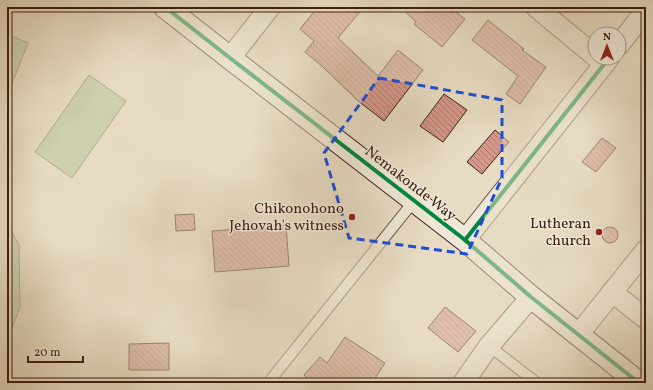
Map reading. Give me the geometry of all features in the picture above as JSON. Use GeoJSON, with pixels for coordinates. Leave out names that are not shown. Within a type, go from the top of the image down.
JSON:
{"type":"FeatureCollection","features":[{"type":"Feature","properties":{"kind":"street","name":"Nemakonde Way"},"geometry":{"type":"LineString","coordinates":[[165,7],[465,240],[578,335],[639,383]]}},
{"type":"Feature","properties":{"kind":"street"},"geometry":{"type":"LineString","coordinates":[[230,58],[270,7]]}},
{"type":"Feature","properties":{"kind":"street"},"geometry":{"type":"LineString","coordinates":[[536,7],[587,47]]}},
{"type":"Feature","properties":{"kind":"street"},"geometry":{"type":"LineString","coordinates":[[627,35],[646,10]]}},
{"type":"Feature","properties":{"kind":"street"},"geometry":{"type":"LineString","coordinates":[[465,240],[597,66]]}},
{"type":"Feature","properties":{"kind":"street"},"geometry":{"type":"LineString","coordinates":[[578,335],[646,250]]}},
{"type":"Feature","properties":{"kind":"street"},"geometry":{"type":"LineString","coordinates":[[612,292],[646,319]]}},
{"type":"Feature","properties":{"kind":"street"},"geometry":{"type":"LineString","coordinates":[[463,383],[489,346],[531,296]]}},
{"type":"Feature","properties":{"kind":"lane"},"geometry":{"type":"LineString","coordinates":[[268,383],[414,201]]}},
{"type":"Feature","properties":{"kind":"lane"},"geometry":{"type":"LineString","coordinates":[[489,346],[537,383]]}},
{"type":"Feature","properties":{"kind":"highlighted area"},"geometry":{"type":"Polygon","coordinates":[[[379,78],[502,100],[502,178],[467,254],[349,238],[324,153],[379,78]]]}},
{"type":"Feature","properties":{"kind":"green space"},"geometry":{"type":"Polygon","coordinates":[[[7,34],[28,43],[7,96],[7,34]]]}},
{"type":"Feature","properties":{"kind":"green space"},"geometry":{"type":"Polygon","coordinates":[[[89,75],[126,101],[72,178],[35,152],[89,75]]]}},
{"type":"Feature","properties":{"kind":"green space"},"geometry":{"type":"Polygon","coordinates":[[[7,223],[19,245],[20,307],[7,339],[7,223]]]}},
{"type":"Feature","properties":{"kind":"building"},"geometry":{"type":"Polygon","coordinates":[[[318,7],[364,7],[338,38],[378,76],[398,50],[423,70],[384,121],[357,100],[305,52],[314,41],[300,29],[318,7]]]}},
{"type":"Feature","properties":{"kind":"building"},"geometry":{"type":"Polygon","coordinates":[[[400,7],[450,7],[465,19],[442,47],[414,24],[416,22],[400,7]]]}},
{"type":"Feature","properties":{"kind":"building"},"geometry":{"type":"Polygon","coordinates":[[[488,20],[524,49],[522,50],[546,67],[520,104],[506,94],[518,76],[472,40],[488,20]]]}},
{"type":"Feature","properties":{"kind":"building"},"geometry":{"type":"Polygon","coordinates":[[[444,94],[467,110],[443,142],[420,126],[444,94]]]}},
{"type":"Feature","properties":{"kind":"building"},"geometry":{"type":"Polygon","coordinates":[[[495,130],[509,142],[482,174],[467,162],[495,130]]]}},
{"type":"Feature","properties":{"kind":"building"},"geometry":{"type":"Polygon","coordinates":[[[602,138],[616,148],[596,172],[582,162],[602,138]]]}},
{"type":"Feature","properties":{"kind":"building"},"geometry":{"type":"Polygon","coordinates":[[[194,214],[195,230],[176,231],[175,215],[194,214]]]}},
{"type":"Feature","properties":{"kind":"building"},"geometry":{"type":"Polygon","coordinates":[[[286,225],[289,266],[215,272],[212,231],[286,225]]]}},
{"type":"Feature","properties":{"kind":"building"},"geometry":{"type":"Polygon","coordinates":[[[610,227],[616,229],[618,235],[616,241],[610,243],[604,241],[602,235],[604,229],[610,227]]]}},
{"type":"Feature","properties":{"kind":"building"},"geometry":{"type":"Polygon","coordinates":[[[445,307],[476,331],[458,352],[428,328],[445,307]]]}},
{"type":"Feature","properties":{"kind":"building"},"geometry":{"type":"Polygon","coordinates":[[[345,337],[385,363],[372,383],[313,383],[304,375],[320,357],[327,363],[345,337]]]}},
{"type":"Feature","properties":{"kind":"building"},"geometry":{"type":"Polygon","coordinates":[[[169,343],[169,370],[129,370],[129,344],[169,343]]]}},
{"type":"Feature","properties":{"kind":"cycle path"},"geometry":{"type":"LineString","coordinates":[[165,7],[465,240],[531,297],[639,383]]}},
{"type":"Feature","properties":{"kind":"cycle path"},"geometry":{"type":"LineString","coordinates":[[465,240],[603,66]]}},
{"type":"Feature","properties":{"kind":"place","name":"Chikonohono Jehovah's witness"},"geometry":{"type":"Point","coordinates":[352,217]}},
{"type":"Feature","properties":{"kind":"place","name":"Lutheran church"},"geometry":{"type":"Point","coordinates":[599,232]}}]}
